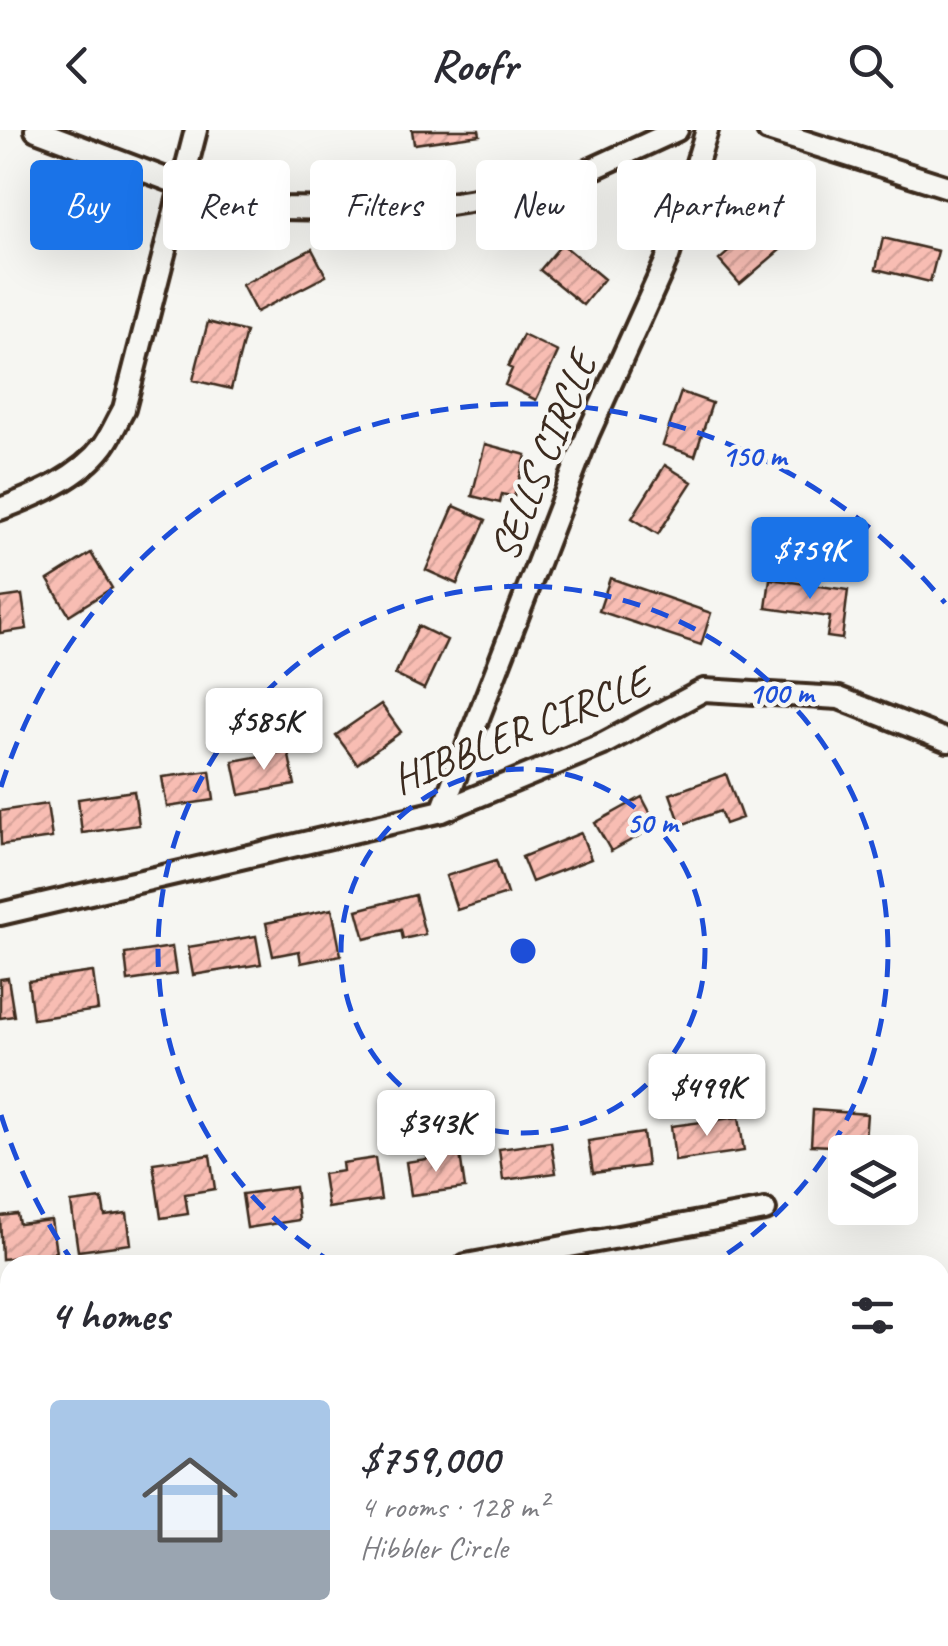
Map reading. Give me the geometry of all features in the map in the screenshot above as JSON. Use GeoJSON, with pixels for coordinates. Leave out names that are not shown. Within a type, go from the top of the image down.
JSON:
{"type":"FeatureCollection","features":[{"type":"Feature","properties":{"kind":"street"},"geometry":{"type":"LineString","coordinates":[[36,130],[163,177]]}},
{"type":"Feature","properties":{"kind":"street"},"geometry":{"type":"LineString","coordinates":[[188,160],[196,130]]}},
{"type":"Feature","properties":{"kind":"street"},"geometry":{"type":"LineString","coordinates":[[290,208],[412,210],[551,188],[677,130]]}},
{"type":"Feature","properties":{"kind":"street","name":"SELLS CIRCLE"},"geometry":{"type":"LineString","coordinates":[[442,810],[588,434],[668,257],[708,130]]}},
{"type":"Feature","properties":{"kind":"street"},"geometry":{"type":"LineString","coordinates":[[768,130],[948,187]]}},
{"type":"Feature","properties":{"kind":"street"},"geometry":{"type":"LineString","coordinates":[[0,508],[46,491],[103,446],[124,409],[165,250]]}},
{"type":"Feature","properties":{"kind":"street","name":"HIBBLER CIRCLE"},"geometry":{"type":"LineString","coordinates":[[0,914],[442,810],[603,744],[704,690],[839,698],[948,740]]}},
{"type":"Feature","properties":{"kind":"street"},"geometry":{"type":"LineString","coordinates":[[520,1255],[765,1210]]}},
{"type":"Feature","properties":{"kind":"building"},"geometry":{"type":"Polygon","coordinates":[[[412,130],[479,130],[480,135],[414,144],[412,130]]]}},
{"type":"Feature","properties":{"kind":"building"},"geometry":{"type":"Polygon","coordinates":[[[883,238],[938,251],[930,282],[876,269],[883,238]]]}},
{"type":"Feature","properties":{"kind":"building"},"geometry":{"type":"Polygon","coordinates":[[[310,250],[326,276],[256,312],[242,285],[310,250]]]}},
{"type":"Feature","properties":{"kind":"building"},"geometry":{"type":"Polygon","coordinates":[[[557,250],[569,250],[604,279],[583,305],[540,270],[557,250]]]}},
{"type":"Feature","properties":{"kind":"building"},"geometry":{"type":"Polygon","coordinates":[[[731,250],[780,250],[740,284],[719,260],[731,250]]]}},
{"type":"Feature","properties":{"kind":"building"},"geometry":{"type":"Polygon","coordinates":[[[208,322],[246,332],[231,389],[193,380],[208,322]]]}},
{"type":"Feature","properties":{"kind":"building"},"geometry":{"type":"Polygon","coordinates":[[[523,335],[558,352],[536,400],[505,385],[512,369],[508,367],[523,335]]]}},
{"type":"Feature","properties":{"kind":"building"},"geometry":{"type":"Polygon","coordinates":[[[681,392],[712,403],[695,456],[663,445],[681,392]]]}},
{"type":"Feature","properties":{"kind":"building"},"geometry":{"type":"Polygon","coordinates":[[[485,444],[526,455],[514,497],[502,494],[500,503],[472,496],[485,444]]]}},
{"type":"Feature","properties":{"kind":"building"},"geometry":{"type":"Polygon","coordinates":[[[665,465],[692,482],[658,534],[632,518],[665,465]]]}},
{"type":"Feature","properties":{"kind":"building"},"geometry":{"type":"Polygon","coordinates":[[[454,506],[486,520],[457,584],[426,570],[454,506]]]}},
{"type":"Feature","properties":{"kind":"building"},"geometry":{"type":"Polygon","coordinates":[[[91,553],[112,588],[69,615],[48,580],[91,553]]]}},
{"type":"Feature","properties":{"kind":"building"},"geometry":{"type":"Polygon","coordinates":[[[610,578],[711,613],[701,645],[599,611],[610,578]]]}},
{"type":"Feature","properties":{"kind":"building"},"geometry":{"type":"Polygon","coordinates":[[[770,579],[848,590],[842,639],[827,637],[830,617],[766,608],[770,579]]]}},
{"type":"Feature","properties":{"kind":"building"},"geometry":{"type":"Polygon","coordinates":[[[22,595],[27,629],[0,633],[0,598],[22,595]]]}},
{"type":"Feature","properties":{"kind":"building"},"geometry":{"type":"Polygon","coordinates":[[[418,626],[447,640],[424,689],[395,675],[418,626]]]}},
{"type":"Feature","properties":{"kind":"building"},"geometry":{"type":"Polygon","coordinates":[[[381,704],[401,732],[357,764],[336,735],[381,704]]]}},
{"type":"Feature","properties":{"kind":"building"},"geometry":{"type":"Polygon","coordinates":[[[288,751],[295,785],[240,795],[233,761],[288,751]]]}},
{"type":"Feature","properties":{"kind":"building"},"geometry":{"type":"Polygon","coordinates":[[[210,771],[214,800],[167,807],[162,777],[210,771]]]}},
{"type":"Feature","properties":{"kind":"building"},"geometry":{"type":"Polygon","coordinates":[[[726,774],[742,818],[725,824],[720,811],[681,825],[670,794],[726,774]]]}},
{"type":"Feature","properties":{"kind":"building"},"geometry":{"type":"Polygon","coordinates":[[[134,791],[139,825],[82,833],[78,799],[134,791]]]}},
{"type":"Feature","properties":{"kind":"building"},"geometry":{"type":"Polygon","coordinates":[[[642,797],[657,826],[611,851],[595,823],[642,797]]]}},
{"type":"Feature","properties":{"kind":"building"},"geometry":{"type":"Polygon","coordinates":[[[47,804],[52,838],[1,845],[0,811],[47,804]]]}},
{"type":"Feature","properties":{"kind":"building"},"geometry":{"type":"Polygon","coordinates":[[[581,833],[591,859],[532,882],[522,857],[581,833]]]}},
{"type":"Feature","properties":{"kind":"building"},"geometry":{"type":"Polygon","coordinates":[[[496,860],[507,894],[457,910],[446,876],[496,860]]]}},
{"type":"Feature","properties":{"kind":"building"},"geometry":{"type":"Polygon","coordinates":[[[415,895],[425,934],[403,939],[401,930],[365,939],[357,910],[415,895]]]}},
{"type":"Feature","properties":{"kind":"building"},"geometry":{"type":"Polygon","coordinates":[[[332,909],[341,955],[301,963],[299,951],[273,956],[266,923],[332,909]]]}},
{"type":"Feature","properties":{"kind":"building"},"geometry":{"type":"Polygon","coordinates":[[[256,936],[261,964],[193,975],[188,947],[256,936]]]}},
{"type":"Feature","properties":{"kind":"building"},"geometry":{"type":"Polygon","coordinates":[[[172,947],[176,974],[128,981],[125,954],[172,947]]]}},
{"type":"Feature","properties":{"kind":"building"},"geometry":{"type":"Polygon","coordinates":[[[93,972],[98,1010],[33,1019],[28,981],[93,972]]]}},
{"type":"Feature","properties":{"kind":"building"},"geometry":{"type":"Polygon","coordinates":[[[8,978],[14,1016],[0,1018],[0,979],[8,978]]]}},
{"type":"Feature","properties":{"kind":"building"},"geometry":{"type":"Polygon","coordinates":[[[813,1110],[867,1114],[865,1135],[828,1135],[828,1146],[811,1145],[813,1110]]]}},
{"type":"Feature","properties":{"kind":"building"},"geometry":{"type":"Polygon","coordinates":[[[739,1117],[744,1151],[675,1161],[671,1126],[739,1117]]]}},
{"type":"Feature","properties":{"kind":"building"},"geometry":{"type":"Polygon","coordinates":[[[643,1133],[647,1166],[593,1173],[588,1141],[643,1133]]]}},
{"type":"Feature","properties":{"kind":"building"},"geometry":{"type":"Polygon","coordinates":[[[551,1142],[556,1173],[503,1180],[499,1149],[551,1142]]]}},
{"type":"Feature","properties":{"kind":"building"},"geometry":{"type":"Polygon","coordinates":[[[460,1154],[465,1188],[411,1195],[406,1162],[460,1154]]]}},
{"type":"Feature","properties":{"kind":"building"},"geometry":{"type":"Polygon","coordinates":[[[210,1155],[215,1189],[185,1194],[188,1214],[161,1218],[153,1163],[210,1155]]]}},
{"type":"Feature","properties":{"kind":"building"},"geometry":{"type":"Polygon","coordinates":[[[375,1158],[381,1200],[328,1208],[323,1174],[343,1171],[342,1163],[375,1158]]]}},
{"type":"Feature","properties":{"kind":"building"},"geometry":{"type":"Polygon","coordinates":[[[295,1187],[299,1220],[247,1228],[242,1194],[295,1187]]]}},
{"type":"Feature","properties":{"kind":"building"},"geometry":{"type":"Polygon","coordinates":[[[102,1199],[105,1216],[127,1213],[131,1244],[78,1251],[71,1203],[102,1199]]]}},
{"type":"Feature","properties":{"kind":"building"},"geometry":{"type":"Polygon","coordinates":[[[17,1214],[19,1224],[51,1220],[56,1252],[2,1255],[0,1216],[17,1214]]]}}]}
